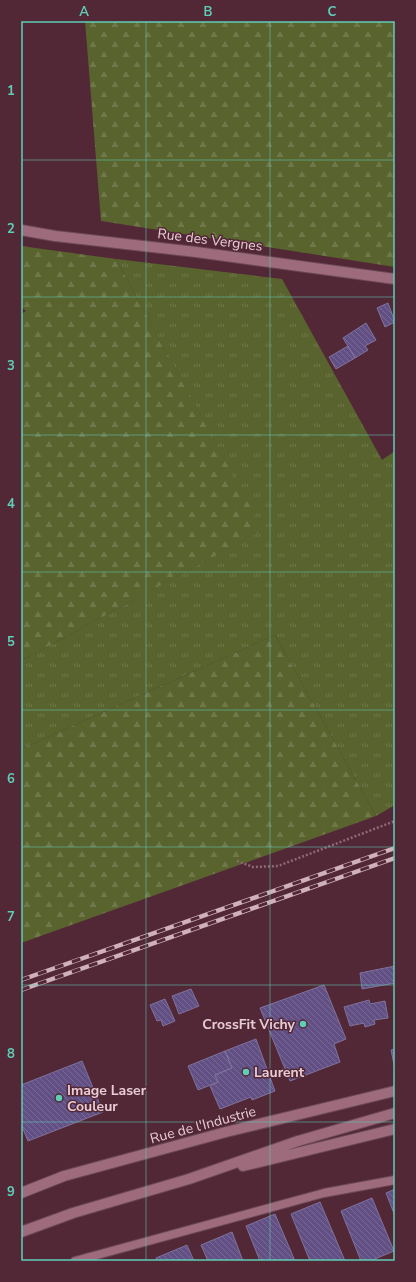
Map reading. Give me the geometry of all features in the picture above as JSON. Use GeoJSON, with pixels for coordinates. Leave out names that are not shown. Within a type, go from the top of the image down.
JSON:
{"type":"FeatureCollection","features":[{"type":"Feature","properties":{"kind":"street","name":"Rue des Vergnes"},"geometry":{"type":"LineString","coordinates":[[21,230],[55,236],[196,252],[395,279]]}},
{"type":"Feature","properties":{"kind":"street","name":"Rue de l'Industrie"},"geometry":{"type":"LineString","coordinates":[[21,1193],[64,1176],[226,1132],[395,1091]]}},
{"type":"Feature","properties":{"kind":"street"},"geometry":{"type":"LineString","coordinates":[[189,1179],[298,1141],[395,1113]]}},
{"type":"Feature","properties":{"kind":"street"},"geometry":{"type":"LineString","coordinates":[[21,1232],[73,1213],[189,1179],[395,1129]]}},
{"type":"Feature","properties":{"kind":"lane"},"geometry":{"type":"LineString","coordinates":[[75,1261],[324,1193],[395,1180]]}},
{"type":"Feature","properties":{"kind":"path"},"geometry":{"type":"LineString","coordinates":[[237,861],[253,866],[278,866],[395,820]]}},
{"type":"Feature","properties":{"kind":"green space"},"geometry":{"type":"Polygon","coordinates":[[[85,21],[395,21],[395,267],[101,221],[85,21]]]}},
{"type":"Feature","properties":{"kind":"green space"},"geometry":{"type":"Polygon","coordinates":[[[21,246],[116,259],[263,530],[21,661],[21,314],[26,311],[21,307],[21,246]]]}},
{"type":"Feature","properties":{"kind":"green space"},"geometry":{"type":"Polygon","coordinates":[[[116,259],[282,279],[382,460],[395,451],[395,805],[376,816],[275,635],[21,749],[21,661],[262,530],[116,259]]]}},
{"type":"Feature","properties":{"kind":"green space"},"geometry":{"type":"Polygon","coordinates":[[[275,635],[376,816],[21,943],[21,749],[275,635]]]}},
{"type":"Feature","properties":{"kind":"building"},"geometry":{"type":"Polygon","coordinates":[[[388,303],[395,322],[385,327],[377,308],[388,303]]]}},
{"type":"Feature","properties":{"kind":"building"},"geometry":{"type":"Polygon","coordinates":[[[366,323],[376,340],[365,346],[368,350],[355,358],[343,338],[366,323]]]}},
{"type":"Feature","properties":{"kind":"building"},"geometry":{"type":"Polygon","coordinates":[[[348,346],[355,358],[336,369],[329,357],[348,346]]]}},
{"type":"Feature","properties":{"kind":"building"},"geometry":{"type":"Polygon","coordinates":[[[395,966],[395,983],[362,989],[360,973],[395,966]]]}},
{"type":"Feature","properties":{"kind":"building","name":"CrossFit Vichy"},"geometry":{"type":"Polygon","coordinates":[[[324,985],[346,1039],[334,1044],[340,1062],[290,1081],[260,1008],[324,985]]]}},
{"type":"Feature","properties":{"kind":"building"},"geometry":{"type":"Polygon","coordinates":[[[191,989],[199,1006],[179,1014],[172,996],[191,989]]]}},
{"type":"Feature","properties":{"kind":"building"},"geometry":{"type":"Polygon","coordinates":[[[165,999],[175,1021],[163,1026],[161,1020],[157,1021],[150,1005],[165,999]]]}},
{"type":"Feature","properties":{"kind":"building"},"geometry":{"type":"Polygon","coordinates":[[[369,1000],[370,1004],[385,1001],[388,1018],[374,1020],[375,1024],[365,1027],[364,1023],[350,1026],[344,1007],[369,1000]]]}},
{"type":"Feature","properties":{"kind":"building","name":"Laurent"},"geometry":{"type":"Polygon","coordinates":[[[256,1039],[275,1091],[252,1100],[251,1097],[220,1109],[210,1086],[218,1082],[215,1075],[232,1068],[225,1051],[256,1039]]]}},
{"type":"Feature","properties":{"kind":"building"},"geometry":{"type":"Polygon","coordinates":[[[395,1049],[395,1069],[391,1050],[395,1049]]]}},
{"type":"Feature","properties":{"kind":"building"},"geometry":{"type":"Polygon","coordinates":[[[225,1051],[232,1068],[215,1075],[218,1082],[198,1090],[188,1066],[225,1051]]]}},
{"type":"Feature","properties":{"kind":"building","name":"Image Laser Couleur"},"geometry":{"type":"Polygon","coordinates":[[[82,1061],[103,1112],[28,1141],[21,1124],[21,1085],[82,1061]]]}},
{"type":"Feature","properties":{"kind":"building"},"geometry":{"type":"Polygon","coordinates":[[[395,1189],[395,1216],[386,1193],[395,1189]]]}},
{"type":"Feature","properties":{"kind":"building"},"geometry":{"type":"Polygon","coordinates":[[[372,1198],[394,1251],[370,1261],[361,1261],[341,1211],[372,1198]]]}},
{"type":"Feature","properties":{"kind":"building"},"geometry":{"type":"Polygon","coordinates":[[[320,1202],[345,1261],[310,1261],[291,1214],[320,1202]]]}},
{"type":"Feature","properties":{"kind":"building"},"geometry":{"type":"Polygon","coordinates":[[[275,1214],[295,1261],[260,1261],[246,1226],[275,1214]]]}},
{"type":"Feature","properties":{"kind":"building"},"geometry":{"type":"Polygon","coordinates":[[[232,1232],[243,1261],[208,1261],[201,1245],[232,1232]]]}},
{"type":"Feature","properties":{"kind":"building"},"geometry":{"type":"Polygon","coordinates":[[[187,1245],[194,1261],[157,1261],[156,1258],[187,1245]]]}},
{"type":"Feature","properties":{"kind":"railway"},"geometry":{"type":"LineString","coordinates":[[21,980],[395,848]]}},
{"type":"Feature","properties":{"kind":"railway"},"geometry":{"type":"LineString","coordinates":[[21,990],[395,858]]}},
{"type":"Feature","properties":{"kind":"place","name":"CrossFit Vichy"},"geometry":{"type":"Point","coordinates":[303,1024]}},
{"type":"Feature","properties":{"kind":"place","name":"Laurent"},"geometry":{"type":"Point","coordinates":[246,1072]}},
{"type":"Feature","properties":{"kind":"place","name":"Image Laser Couleur"},"geometry":{"type":"Point","coordinates":[59,1098]}}]}
